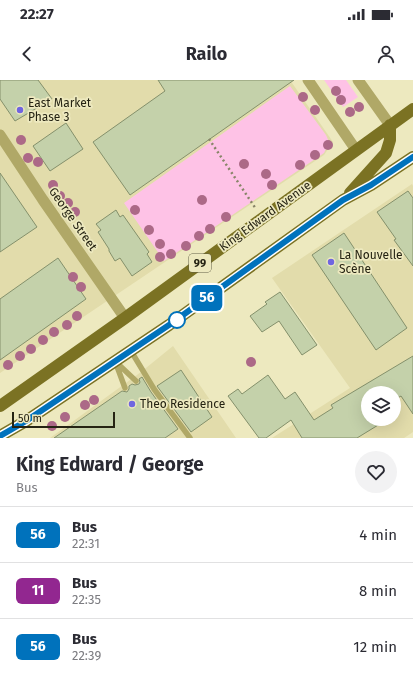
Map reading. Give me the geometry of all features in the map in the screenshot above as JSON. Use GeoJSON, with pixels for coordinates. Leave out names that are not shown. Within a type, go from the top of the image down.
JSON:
{"type":"FeatureCollection","features":[{"type":"Feature","properties":{"kind":"main road","name":"King Edward Avenue"},"geometry":{"type":"LineString","coordinates":[[0,406],[125,318],[413,109]]}},
{"type":"Feature","properties":{"kind":"main road"},"geometry":{"type":"LineString","coordinates":[[343,200],[386,153],[390,140],[390,125]]}},
{"type":"Feature","properties":{"kind":"main road"},"geometry":{"type":"LineString","coordinates":[[0,437],[163,330],[343,200],[412,161]]}},
{"type":"Feature","properties":{"kind":"street"},"geometry":{"type":"LineString","coordinates":[[308,80],[356,150]]}},
{"type":"Feature","properties":{"kind":"street"},"geometry":{"type":"LineString","coordinates":[[358,80],[390,125]]}},
{"type":"Feature","properties":{"kind":"street","name":"George Street"},"geometry":{"type":"LineString","coordinates":[[0,135],[125,318]]}},
{"type":"Feature","properties":{"kind":"lane"},"geometry":{"type":"LineString","coordinates":[[131,351],[154,389],[190,438]]}},
{"type":"Feature","properties":{"kind":"lane"},"geometry":{"type":"LineString","coordinates":[[115,361],[136,381]]}},
{"type":"Feature","properties":{"kind":"lane"},"geometry":{"type":"LineString","coordinates":[[115,361],[126,388]]}},
{"type":"Feature","properties":{"kind":"path"},"geometry":{"type":"LineString","coordinates":[[210,140],[263,217]]}},
{"type":"Feature","properties":{"kind":"shaded area"},"geometry":{"type":"Polygon","coordinates":[[[0,80],[290,80],[333,142],[324,155],[0,373],[0,80]]]}},
{"type":"Feature","properties":{"kind":"shaded area"},"geometry":{"type":"Polygon","coordinates":[[[324,80],[346,80],[358,97],[343,107],[324,80]]]}},
{"type":"Feature","properties":{"kind":"shaded area"},"geometry":{"type":"Polygon","coordinates":[[[290,86],[326,135],[329,142],[324,153],[164,261],[124,203],[290,86]]]}},
{"type":"Feature","properties":{"kind":"shaded area"},"geometry":{"type":"Polygon","coordinates":[[[412,184],[413,432],[404,438],[272,438],[350,388],[272,278],[412,184]]]}},
{"type":"Feature","properties":{"kind":"shaded area"},"geometry":{"type":"Polygon","coordinates":[[[173,346],[236,438],[50,438],[141,372],[173,346]]]}},
{"type":"Feature","properties":{"kind":"building","name":"East Market Phase 3"},"geometry":{"type":"Polygon","coordinates":[[[0,80],[38,80],[52,99],[15,121],[0,99],[0,80]]]}},
{"type":"Feature","properties":{"kind":"building"},"geometry":{"type":"Polygon","coordinates":[[[158,80],[294,80],[130,195],[93,142],[165,91],[158,80]]]}},
{"type":"Feature","properties":{"kind":"building"},"geometry":{"type":"Polygon","coordinates":[[[66,123],[83,149],[50,171],[33,146],[66,123]]]}},
{"type":"Feature","properties":{"kind":"building"},"geometry":{"type":"Polygon","coordinates":[[[0,173],[37,227],[0,252],[0,173]]]}},
{"type":"Feature","properties":{"kind":"building"},"geometry":{"type":"Polygon","coordinates":[[[408,191],[413,198],[413,266],[394,240],[396,239],[377,212],[408,191]]]}},
{"type":"Feature","properties":{"kind":"building"},"geometry":{"type":"Polygon","coordinates":[[[116,210],[120,217],[123,215],[149,252],[147,254],[152,262],[132,276],[120,258],[115,261],[98,232],[101,230],[96,224],[116,210]]]}},
{"type":"Feature","properties":{"kind":"building"},"geometry":{"type":"Polygon","coordinates":[[[344,233],[407,328],[376,350],[312,255],[344,233]]]}},
{"type":"Feature","properties":{"kind":"building"},"geometry":{"type":"Polygon","coordinates":[[[58,258],[86,299],[0,360],[0,299],[58,258]]]}},
{"type":"Feature","properties":{"kind":"building"},"geometry":{"type":"Polygon","coordinates":[[[280,292],[317,345],[302,355],[279,321],[262,332],[250,316],[267,304],[265,302],[280,292]]]}},
{"type":"Feature","properties":{"kind":"building"},"geometry":{"type":"Polygon","coordinates":[[[413,356],[413,414],[401,396],[401,386],[363,386],[413,356]]]}},
{"type":"Feature","properties":{"kind":"building"},"geometry":{"type":"Polygon","coordinates":[[[181,370],[212,417],[191,432],[157,386],[181,370]]]}},
{"type":"Feature","properties":{"kind":"building"},"geometry":{"type":"Polygon","coordinates":[[[268,375],[285,399],[295,392],[314,420],[333,408],[331,405],[361,387],[361,426],[377,426],[357,438],[302,438],[291,420],[266,438],[259,438],[228,396],[238,389],[242,394],[268,375]]]}},
{"type":"Feature","properties":{"kind":"building","name":"Theo Residence"},"geometry":{"type":"Polygon","coordinates":[[[142,377],[178,429],[165,438],[54,438],[122,391],[127,392],[129,386],[132,384],[139,384],[139,379],[142,377]]]}},
{"type":"Feature","properties":{"kind":"bus line","name":"56"},"geometry":{"type":"LineString","coordinates":[[0,436],[26,421],[169,325],[343,200],[371,185],[413,157]]}},
{"type":"Feature","properties":{"kind":"place","name":"East Market Phase 3"},"geometry":{"type":"Point","coordinates":[20,110]}},
{"type":"Feature","properties":{"kind":"place","name":"La Nouvelle Scène"},"geometry":{"type":"Point","coordinates":[331,262]}},
{"type":"Feature","properties":{"kind":"place","name":"Theo Residence"},"geometry":{"type":"Point","coordinates":[132,404]}}]}
